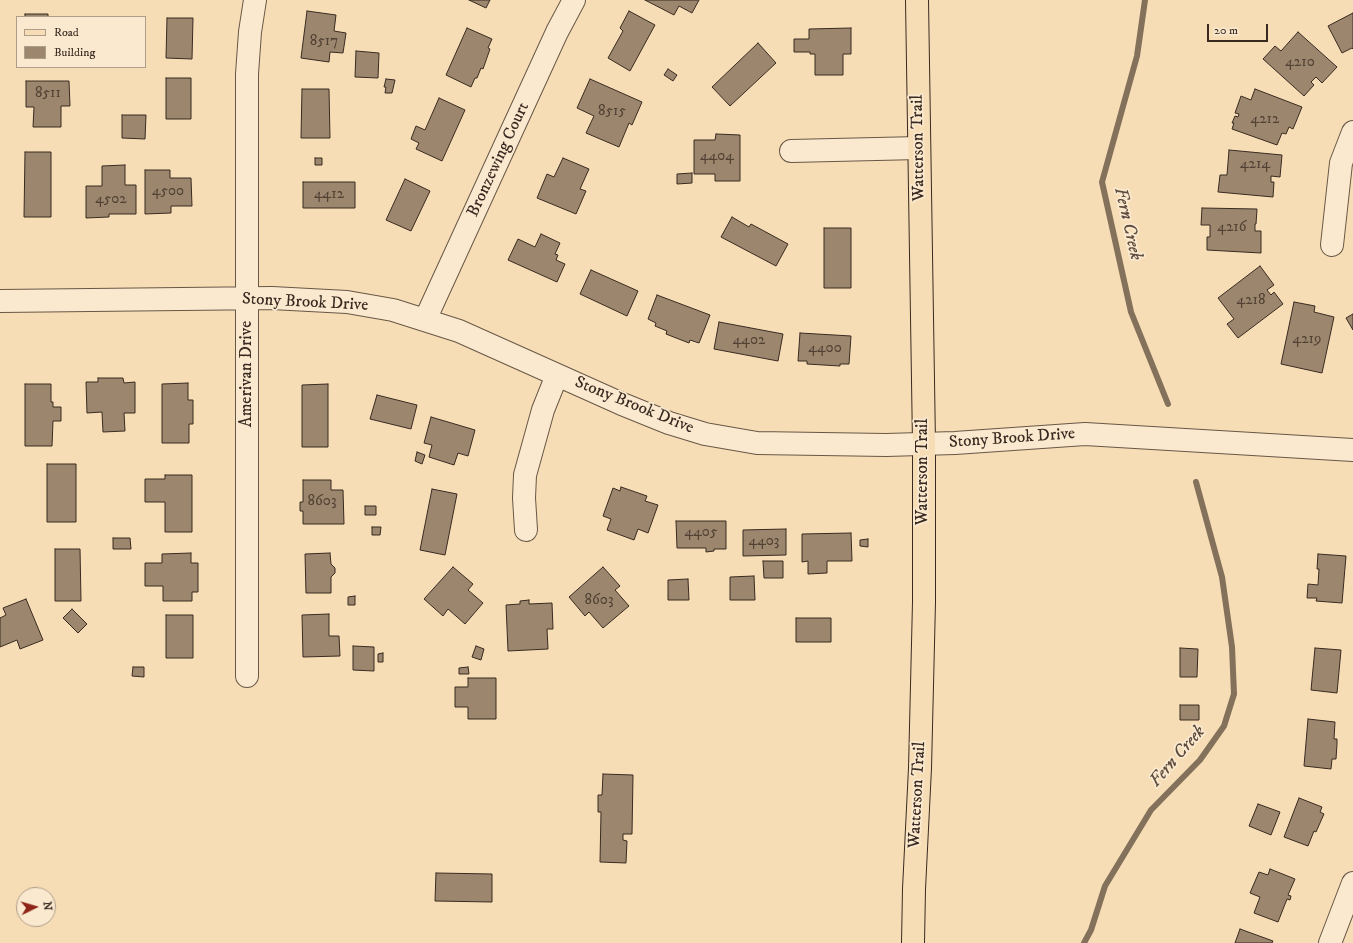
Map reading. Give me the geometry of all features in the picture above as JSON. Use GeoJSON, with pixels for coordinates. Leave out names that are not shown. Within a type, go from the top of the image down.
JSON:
{"type":"FeatureCollection","features":[{"type":"Feature","properties":{"kind":"main road","name":"Watterson Trail"},"geometry":{"type":"LineString","coordinates":[[913,943],[920,768],[924,610],[924,444],[917,0]]}},
{"type":"Feature","properties":{"kind":"street","name":"Amerivan Drive"},"geometry":{"type":"LineString","coordinates":[[247,676],[247,74],[250,32],[255,0]]}},
{"type":"Feature","properties":{"kind":"street","name":"Bronzewing Court"},"geometry":{"type":"LineString","coordinates":[[426,320],[557,32],[574,0]]}},
{"type":"Feature","properties":{"kind":"street"},"geometry":{"type":"LineString","coordinates":[[1332,245],[1341,163],[1353,132]]}},
{"type":"Feature","properties":{"kind":"street"},"geometry":{"type":"LineString","coordinates":[[791,151],[920,148]]}},
{"type":"Feature","properties":{"kind":"street","name":"Stony Brook Drive"},"geometry":{"type":"LineString","coordinates":[[0,301],[272,298],[347,302],[393,310],[459,331],[669,423],[705,434],[757,443],[886,445],[924,444],[1085,434],[1353,450]]}},
{"type":"Feature","properties":{"kind":"street"},"geometry":{"type":"LineString","coordinates":[[526,530],[524,498],[526,475],[543,410],[557,375]]}},
{"type":"Feature","properties":{"kind":"street"},"geometry":{"type":"LineString","coordinates":[[1330,943],[1353,883]]}},
{"type":"Feature","properties":{"kind":"building"},"geometry":{"type":"Polygon","coordinates":[[[469,0],[490,0],[486,8],[469,0]]]}},
{"type":"Feature","properties":{"kind":"building"},"geometry":{"type":"Polygon","coordinates":[[[645,0],[699,0],[692,13],[679,6],[674,15],[645,0]]]}},
{"type":"Feature","properties":{"kind":"building"},"geometry":{"type":"Polygon","coordinates":[[[307,11],[336,15],[334,31],[346,33],[343,53],[330,52],[329,62],[301,58],[307,11]]]}},
{"type":"Feature","properties":{"kind":"building"},"geometry":{"type":"Polygon","coordinates":[[[629,11],[655,25],[630,71],[608,58],[623,31],[620,28],[629,11]]]}},
{"type":"Feature","properties":{"kind":"building"},"geometry":{"type":"Polygon","coordinates":[[[1353,13],[1353,49],[1352,48],[1342,53],[1328,26],[1353,13]]]}},
{"type":"Feature","properties":{"kind":"building"},"geometry":{"type":"Polygon","coordinates":[[[25,14],[48,14],[48,16],[25,16],[25,14]]]}},
{"type":"Feature","properties":{"kind":"building"},"geometry":{"type":"Polygon","coordinates":[[[167,18],[193,18],[192,59],[166,58],[167,18]]]}},
{"type":"Feature","properties":{"kind":"building"},"geometry":{"type":"Polygon","coordinates":[[[467,28],[492,39],[488,48],[490,49],[483,69],[481,68],[471,87],[446,75],[467,28]]]}},
{"type":"Feature","properties":{"kind":"building"},"geometry":{"type":"Polygon","coordinates":[[[851,28],[851,54],[843,54],[843,75],[815,75],[815,54],[810,54],[810,52],[794,52],[794,39],[809,39],[809,29],[851,28]]]}},
{"type":"Feature","properties":{"kind":"building"},"geometry":{"type":"Polygon","coordinates":[[[1298,32],[1337,67],[1322,83],[1316,77],[1311,82],[1314,85],[1304,96],[1263,59],[1275,46],[1281,51],[1298,32]]]}},
{"type":"Feature","properties":{"kind":"building"},"geometry":{"type":"Polygon","coordinates":[[[758,43],[776,63],[730,106],[712,87],[758,43]]]}},
{"type":"Feature","properties":{"kind":"building"},"geometry":{"type":"Polygon","coordinates":[[[356,51],[379,53],[378,78],[355,77],[356,51]]]}},
{"type":"Feature","properties":{"kind":"building"},"geometry":{"type":"Polygon","coordinates":[[[668,69],[677,75],[673,81],[664,75],[668,69]]]}},
{"type":"Feature","properties":{"kind":"building"},"geometry":{"type":"Polygon","coordinates":[[[166,78],[191,78],[191,119],[166,119],[166,78]]]}},
{"type":"Feature","properties":{"kind":"building"},"geometry":{"type":"Polygon","coordinates":[[[386,79],[395,80],[392,93],[385,93],[386,87],[384,87],[386,79]]]}},
{"type":"Feature","properties":{"kind":"building"},"geometry":{"type":"Polygon","coordinates":[[[590,79],[642,102],[632,125],[629,123],[619,147],[586,133],[594,116],[577,108],[590,79]]]}},
{"type":"Feature","properties":{"kind":"building"},"geometry":{"type":"Polygon","coordinates":[[[26,81],[69,81],[70,106],[61,106],[61,127],[33,127],[34,107],[26,107],[26,81]]]}},
{"type":"Feature","properties":{"kind":"building"},"geometry":{"type":"Polygon","coordinates":[[[302,89],[329,89],[330,138],[301,138],[302,89]]]}},
{"type":"Feature","properties":{"kind":"building"},"geometry":{"type":"Polygon","coordinates":[[[1255,89],[1302,107],[1293,129],[1289,127],[1286,134],[1282,133],[1277,145],[1232,129],[1234,123],[1232,123],[1235,116],[1238,117],[1239,114],[1235,113],[1241,96],[1251,100],[1255,89]]]}},
{"type":"Feature","properties":{"kind":"building"},"geometry":{"type":"Polygon","coordinates":[[[439,98],[465,110],[442,161],[416,149],[419,143],[411,139],[416,126],[425,130],[439,98]]]}},
{"type":"Feature","properties":{"kind":"building"},"geometry":{"type":"Polygon","coordinates":[[[122,115],[146,115],[145,139],[122,138],[122,115]]]}},
{"type":"Feature","properties":{"kind":"building"},"geometry":{"type":"Polygon","coordinates":[[[716,134],[740,135],[740,181],[715,181],[715,174],[694,174],[694,140],[715,140],[716,134]]]}},
{"type":"Feature","properties":{"kind":"building"},"geometry":{"type":"Polygon","coordinates":[[[1229,150],[1282,155],[1280,177],[1271,176],[1271,182],[1274,182],[1273,197],[1218,192],[1220,175],[1227,175],[1229,150]]]}},
{"type":"Feature","properties":{"kind":"building"},"geometry":{"type":"Polygon","coordinates":[[[25,152],[51,152],[51,217],[24,217],[25,152]]]}},
{"type":"Feature","properties":{"kind":"building"},"geometry":{"type":"Polygon","coordinates":[[[315,158],[322,158],[322,165],[315,165],[315,158]]]}},
{"type":"Feature","properties":{"kind":"building"},"geometry":{"type":"Polygon","coordinates":[[[563,158],[589,169],[580,189],[586,191],[576,214],[537,198],[547,174],[554,177],[563,158]]]}},
{"type":"Feature","properties":{"kind":"building"},"geometry":{"type":"Polygon","coordinates":[[[125,165],[125,185],[136,185],[136,214],[109,214],[109,217],[86,218],[86,186],[102,186],[102,166],[125,165]]]}},
{"type":"Feature","properties":{"kind":"building"},"geometry":{"type":"Polygon","coordinates":[[[145,170],[170,170],[170,178],[191,178],[192,206],[171,206],[171,213],[145,214],[145,170]]]}},
{"type":"Feature","properties":{"kind":"building"},"geometry":{"type":"Polygon","coordinates":[[[692,173],[692,183],[677,184],[677,174],[692,173]]]}},
{"type":"Feature","properties":{"kind":"building"},"geometry":{"type":"Polygon","coordinates":[[[405,179],[430,191],[411,231],[386,220],[405,179]]]}},
{"type":"Feature","properties":{"kind":"building"},"geometry":{"type":"Polygon","coordinates":[[[303,182],[355,182],[355,208],[303,208],[303,182]]]}},
{"type":"Feature","properties":{"kind":"building"},"geometry":{"type":"Polygon","coordinates":[[[1202,208],[1257,209],[1255,231],[1261,231],[1261,253],[1207,250],[1207,237],[1210,237],[1210,225],[1201,225],[1202,208]]]}},
{"type":"Feature","properties":{"kind":"building"},"geometry":{"type":"Polygon","coordinates":[[[732,217],[749,227],[751,224],[788,244],[776,266],[721,237],[732,217]]]}},
{"type":"Feature","properties":{"kind":"building"},"geometry":{"type":"Polygon","coordinates":[[[824,228],[851,228],[851,288],[824,288],[824,228]]]}},
{"type":"Feature","properties":{"kind":"building"},"geometry":{"type":"Polygon","coordinates":[[[541,234],[560,243],[555,254],[558,255],[556,260],[565,264],[557,282],[508,260],[518,239],[535,247],[541,234]]]}},
{"type":"Feature","properties":{"kind":"building"},"geometry":{"type":"Polygon","coordinates":[[[1260,266],[1274,285],[1267,290],[1271,295],[1274,292],[1283,304],[1238,338],[1227,324],[1234,319],[1218,298],[1260,266]]]}},
{"type":"Feature","properties":{"kind":"building"},"geometry":{"type":"Polygon","coordinates":[[[591,270],[638,291],[627,316],[580,294],[591,270]]]}},
{"type":"Feature","properties":{"kind":"building"},"geometry":{"type":"Polygon","coordinates":[[[657,295],[710,315],[699,343],[690,340],[689,343],[666,334],[667,331],[655,326],[656,323],[648,319],[657,295]]]}},
{"type":"Feature","properties":{"kind":"building"},"geometry":{"type":"Polygon","coordinates":[[[1294,302],[1315,306],[1314,312],[1334,317],[1322,373],[1281,364],[1294,302]]]}},
{"type":"Feature","properties":{"kind":"building"},"geometry":{"type":"Polygon","coordinates":[[[1353,314],[1353,330],[1346,318],[1353,314]]]}},
{"type":"Feature","properties":{"kind":"building"},"geometry":{"type":"Polygon","coordinates":[[[719,322],[783,334],[778,361],[714,349],[719,322]]]}},
{"type":"Feature","properties":{"kind":"building"},"geometry":{"type":"Polygon","coordinates":[[[800,333],[851,336],[849,364],[840,364],[840,366],[807,364],[807,361],[798,361],[800,333]]]}},
{"type":"Feature","properties":{"kind":"building"},"geometry":{"type":"Polygon","coordinates":[[[98,378],[123,378],[124,383],[135,382],[135,413],[124,413],[125,431],[103,432],[102,412],[87,413],[86,382],[98,382],[98,378]]]}},
{"type":"Feature","properties":{"kind":"building"},"geometry":{"type":"Polygon","coordinates":[[[188,383],[188,400],[193,400],[193,424],[189,424],[189,443],[162,443],[162,384],[188,383]]]}},
{"type":"Feature","properties":{"kind":"building"},"geometry":{"type":"Polygon","coordinates":[[[25,384],[51,384],[51,402],[53,402],[53,407],[61,407],[61,421],[53,421],[52,446],[25,446],[25,384]]]}},
{"type":"Feature","properties":{"kind":"building"},"geometry":{"type":"Polygon","coordinates":[[[328,384],[328,447],[302,447],[302,385],[328,384]]]}},
{"type":"Feature","properties":{"kind":"building"},"geometry":{"type":"Polygon","coordinates":[[[377,395],[417,405],[411,429],[370,419],[377,395]]]}},
{"type":"Feature","properties":{"kind":"building"},"geometry":{"type":"Polygon","coordinates":[[[431,417],[475,430],[468,456],[458,453],[454,465],[429,457],[432,445],[424,443],[431,417]]]}},
{"type":"Feature","properties":{"kind":"building"},"geometry":{"type":"Polygon","coordinates":[[[417,452],[425,455],[422,464],[415,461],[417,452]]]}},
{"type":"Feature","properties":{"kind":"building"},"geometry":{"type":"Polygon","coordinates":[[[47,464],[76,464],[76,522],[47,522],[47,464]]]}},
{"type":"Feature","properties":{"kind":"building"},"geometry":{"type":"Polygon","coordinates":[[[165,475],[192,475],[192,532],[165,532],[165,502],[145,502],[145,479],[165,479],[165,475]]]}},
{"type":"Feature","properties":{"kind":"building"},"geometry":{"type":"Polygon","coordinates":[[[303,480],[331,480],[331,490],[343,490],[344,524],[303,524],[303,511],[300,511],[300,502],[303,502],[303,480]]]}},
{"type":"Feature","properties":{"kind":"building"},"geometry":{"type":"Polygon","coordinates":[[[621,487],[647,496],[645,501],[658,505],[648,533],[638,529],[634,540],[607,530],[611,519],[603,516],[613,488],[620,491],[621,487]]]}},
{"type":"Feature","properties":{"kind":"building"},"geometry":{"type":"Polygon","coordinates":[[[432,489],[457,494],[445,555],[420,550],[432,489]]]}},
{"type":"Feature","properties":{"kind":"building"},"geometry":{"type":"Polygon","coordinates":[[[365,506],[376,506],[376,515],[365,515],[365,506]]]}},
{"type":"Feature","properties":{"kind":"building"},"geometry":{"type":"Polygon","coordinates":[[[676,521],[726,521],[726,549],[714,549],[714,551],[706,552],[706,548],[677,548],[676,521]]]}},
{"type":"Feature","properties":{"kind":"building"},"geometry":{"type":"Polygon","coordinates":[[[372,527],[381,527],[380,535],[372,535],[372,527]]]}},
{"type":"Feature","properties":{"kind":"building"},"geometry":{"type":"Polygon","coordinates":[[[786,529],[786,555],[743,556],[743,530],[786,529]]]}},
{"type":"Feature","properties":{"kind":"building"},"geometry":{"type":"Polygon","coordinates":[[[851,533],[852,561],[827,561],[827,573],[808,574],[808,561],[802,562],[802,534],[851,533]]]}},
{"type":"Feature","properties":{"kind":"building"},"geometry":{"type":"Polygon","coordinates":[[[113,538],[130,538],[131,549],[113,549],[113,538]]]}},
{"type":"Feature","properties":{"kind":"building"},"geometry":{"type":"Polygon","coordinates":[[[868,539],[868,547],[860,546],[860,540],[868,539]]]}},
{"type":"Feature","properties":{"kind":"building"},"geometry":{"type":"Polygon","coordinates":[[[55,549],[80,549],[81,601],[55,601],[55,549]]]}},
{"type":"Feature","properties":{"kind":"building"},"geometry":{"type":"Polygon","coordinates":[[[191,553],[191,563],[198,563],[198,592],[192,592],[192,601],[163,601],[163,586],[145,586],[145,563],[162,563],[162,554],[191,553]]]}},
{"type":"Feature","properties":{"kind":"building"},"geometry":{"type":"Polygon","coordinates":[[[330,553],[331,564],[335,568],[335,573],[331,577],[331,593],[306,593],[305,554],[330,553]]]}},
{"type":"Feature","properties":{"kind":"building"},"geometry":{"type":"Polygon","coordinates":[[[1318,554],[1346,556],[1342,603],[1316,601],[1317,598],[1307,598],[1308,584],[1318,585],[1318,554]]]}},
{"type":"Feature","properties":{"kind":"building"},"geometry":{"type":"Polygon","coordinates":[[[763,561],[783,561],[783,578],[764,578],[763,561]]]}},
{"type":"Feature","properties":{"kind":"building"},"geometry":{"type":"Polygon","coordinates":[[[453,567],[473,584],[468,590],[483,603],[465,624],[448,609],[443,616],[424,599],[453,567]]]}},
{"type":"Feature","properties":{"kind":"building"},"geometry":{"type":"Polygon","coordinates":[[[603,567],[620,586],[615,590],[629,606],[603,628],[589,612],[585,616],[569,597],[603,567]]]}},
{"type":"Feature","properties":{"kind":"building"},"geometry":{"type":"Polygon","coordinates":[[[754,576],[755,600],[730,600],[730,577],[754,576]]]}},
{"type":"Feature","properties":{"kind":"building"},"geometry":{"type":"Polygon","coordinates":[[[688,579],[689,600],[668,600],[668,580],[688,579]]]}},
{"type":"Feature","properties":{"kind":"building"},"geometry":{"type":"Polygon","coordinates":[[[355,596],[355,605],[348,605],[348,597],[355,596]]]}},
{"type":"Feature","properties":{"kind":"building"},"geometry":{"type":"Polygon","coordinates":[[[26,599],[43,640],[20,649],[17,640],[0,647],[0,618],[6,615],[3,608],[26,599]]]}},
{"type":"Feature","properties":{"kind":"building"},"geometry":{"type":"Polygon","coordinates":[[[529,600],[529,604],[552,603],[553,629],[547,629],[548,649],[508,651],[506,605],[520,604],[520,601],[529,600]]]}},
{"type":"Feature","properties":{"kind":"building"},"geometry":{"type":"Polygon","coordinates":[[[72,609],[87,624],[78,633],[63,618],[72,609]]]}},
{"type":"Feature","properties":{"kind":"building"},"geometry":{"type":"Polygon","coordinates":[[[329,614],[329,636],[339,636],[340,656],[303,657],[302,615],[329,614]]]}},
{"type":"Feature","properties":{"kind":"building"},"geometry":{"type":"Polygon","coordinates":[[[166,615],[193,615],[193,658],[166,658],[166,615]]]}},
{"type":"Feature","properties":{"kind":"building"},"geometry":{"type":"Polygon","coordinates":[[[796,618],[831,618],[831,642],[796,642],[796,618]]]}},
{"type":"Feature","properties":{"kind":"building"},"geometry":{"type":"Polygon","coordinates":[[[353,646],[374,647],[374,671],[353,670],[353,646]]]}},
{"type":"Feature","properties":{"kind":"building"},"geometry":{"type":"Polygon","coordinates":[[[476,646],[484,649],[481,660],[472,657],[476,646]]]}},
{"type":"Feature","properties":{"kind":"building"},"geometry":{"type":"Polygon","coordinates":[[[1180,648],[1198,649],[1197,677],[1180,677],[1180,648]]]}},
{"type":"Feature","properties":{"kind":"building"},"geometry":{"type":"Polygon","coordinates":[[[1315,648],[1341,650],[1337,693],[1311,690],[1315,648]]]}},
{"type":"Feature","properties":{"kind":"building"},"geometry":{"type":"Polygon","coordinates":[[[383,653],[383,662],[378,662],[378,654],[383,653]]]}},
{"type":"Feature","properties":{"kind":"building"},"geometry":{"type":"Polygon","coordinates":[[[133,667],[144,667],[144,677],[132,676],[133,667]]]}},
{"type":"Feature","properties":{"kind":"building"},"geometry":{"type":"Polygon","coordinates":[[[468,667],[469,674],[459,674],[459,668],[468,667]]]}},
{"type":"Feature","properties":{"kind":"building"},"geometry":{"type":"Polygon","coordinates":[[[468,678],[496,678],[496,719],[468,719],[468,707],[455,707],[455,687],[468,687],[468,678]]]}},
{"type":"Feature","properties":{"kind":"building"},"geometry":{"type":"Polygon","coordinates":[[[1180,705],[1199,705],[1199,720],[1180,720],[1180,705]]]}},
{"type":"Feature","properties":{"kind":"building"},"geometry":{"type":"Polygon","coordinates":[[[1308,719],[1335,722],[1334,739],[1337,739],[1336,759],[1332,759],[1331,769],[1304,766],[1308,719]]]}},
{"type":"Feature","properties":{"kind":"building"},"geometry":{"type":"Polygon","coordinates":[[[603,774],[633,775],[632,834],[623,834],[623,840],[627,841],[626,863],[600,862],[601,812],[598,812],[598,795],[602,795],[603,774]]]}},
{"type":"Feature","properties":{"kind":"building"},"geometry":{"type":"Polygon","coordinates":[[[1299,798],[1322,807],[1320,812],[1324,814],[1316,832],[1314,831],[1308,846],[1284,837],[1299,798]]]}},
{"type":"Feature","properties":{"kind":"building"},"geometry":{"type":"Polygon","coordinates":[[[1258,804],[1280,812],[1271,835],[1249,826],[1258,804]]]}},
{"type":"Feature","properties":{"kind":"building"},"geometry":{"type":"Polygon","coordinates":[[[1270,869],[1295,879],[1288,895],[1291,896],[1290,900],[1287,899],[1278,922],[1254,913],[1260,897],[1250,893],[1259,872],[1268,875],[1270,869]]]}},
{"type":"Feature","properties":{"kind":"building"},"geometry":{"type":"Polygon","coordinates":[[[436,873],[492,874],[492,902],[435,901],[436,873]]]}},
{"type":"Feature","properties":{"kind":"building"},"geometry":{"type":"Polygon","coordinates":[[[1240,929],[1273,941],[1272,943],[1235,943],[1240,929]]]}},
{"type":"Feature","properties":{"kind":"waterway","name":"Fern Creek"},"geometry":{"type":"LineString","coordinates":[[1145,0],[1137,56],[1102,182],[1131,312],[1168,404]]}},
{"type":"Feature","properties":{"kind":"waterway","name":"Fern Creek"},"geometry":{"type":"LineString","coordinates":[[1084,943],[1091,930],[1105,886],[1151,810],[1200,760],[1224,726],[1234,694],[1232,647],[1222,577],[1196,482]]}}]}
